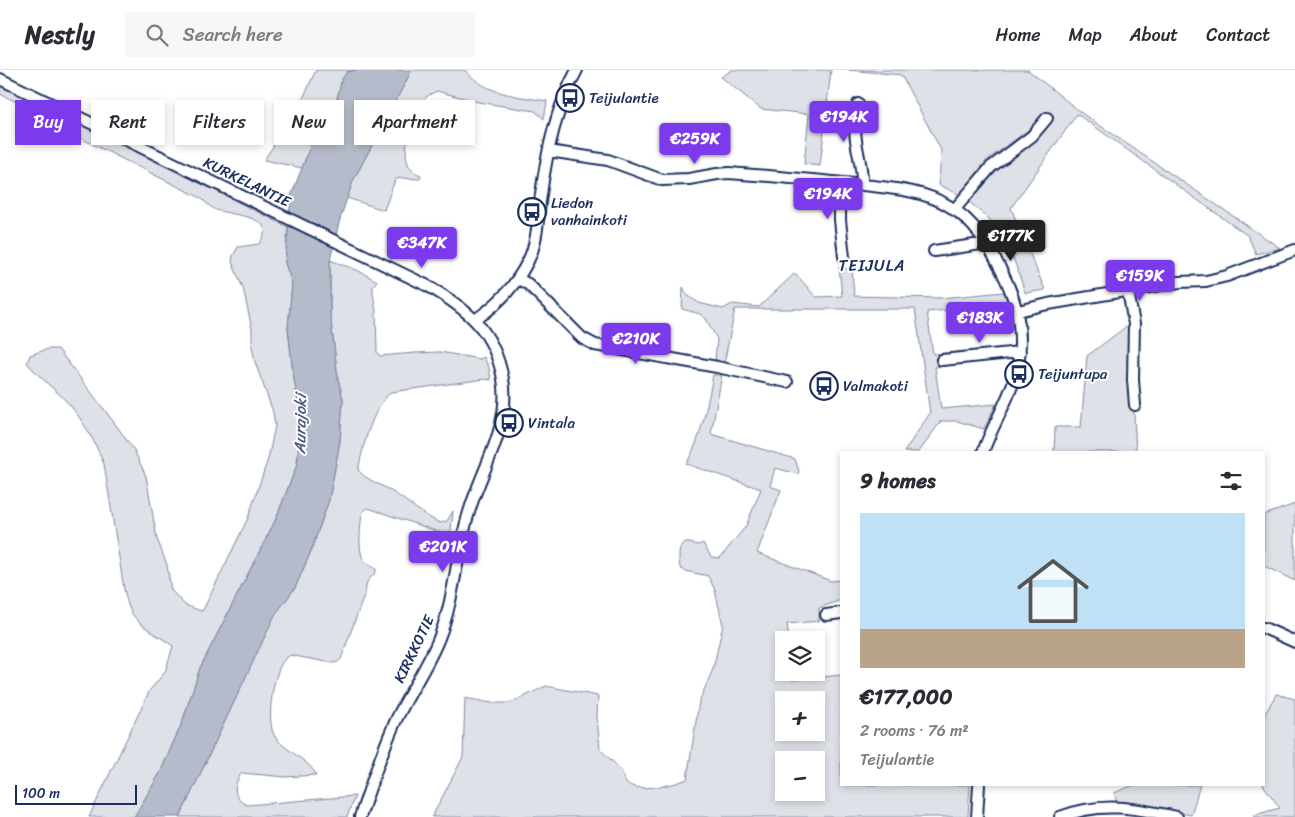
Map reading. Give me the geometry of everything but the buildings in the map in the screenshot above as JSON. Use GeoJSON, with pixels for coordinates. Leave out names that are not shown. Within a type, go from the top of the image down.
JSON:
{"type":"FeatureCollection","features":[{"type":"Feature","properties":{"kind":"street"},"geometry":{"type":"LineString","coordinates":[[475,320],[487,312],[518,279],[529,259],[535,235],[549,151],[561,105],[577,70]]}},
{"type":"Feature","properties":{"kind":"street","name":"KURKELANTIE"},"geometry":{"type":"LineString","coordinates":[[0,79],[428,286],[454,301],[475,320]]}},
{"type":"Feature","properties":{"kind":"street"},"geometry":{"type":"LineString","coordinates":[[858,104],[855,132],[863,175],[862,185]]}},
{"type":"Feature","properties":{"kind":"street"},"geometry":{"type":"LineString","coordinates":[[958,206],[991,167],[1032,136],[1047,118]]}},
{"type":"Feature","properties":{"kind":"street"},"geometry":{"type":"LineString","coordinates":[[549,151],[608,160],[662,180],[683,180],[717,174],[729,174],[840,183],[920,194],[958,206],[988,244],[1012,292],[1018,311],[1020,352],[1014,380],[982,451]]}},
{"type":"Feature","properties":{"kind":"street"},"geometry":{"type":"LineString","coordinates":[[840,183],[840,220],[844,256]]}},
{"type":"Feature","properties":{"kind":"street"},"geometry":{"type":"LineString","coordinates":[[934,251],[988,244]]}},
{"type":"Feature","properties":{"kind":"street"},"geometry":{"type":"LineString","coordinates":[[1018,311],[1048,304],[1179,282],[1206,281],[1227,276],[1295,250]]}},
{"type":"Feature","properties":{"kind":"street"},"geometry":{"type":"LineString","coordinates":[[518,279],[536,291],[582,338],[595,345],[787,382]]}},
{"type":"Feature","properties":{"kind":"street"},"geometry":{"type":"LineString","coordinates":[[1128,291],[1134,324],[1133,380],[1135,405]]}},
{"type":"Feature","properties":{"kind":"street","name":"KIRKKOTIE"},"geometry":{"type":"LineString","coordinates":[[360,817],[396,720],[441,632],[450,605],[470,506],[499,432],[504,403],[503,380],[486,333],[475,320]]}},
{"type":"Feature","properties":{"kind":"street"},"geometry":{"type":"LineString","coordinates":[[942,360],[1020,352]]}},
{"type":"Feature","properties":{"kind":"street"},"geometry":{"type":"LineString","coordinates":[[826,614],[840,613]]}},
{"type":"Feature","properties":{"kind":"street"},"geometry":{"type":"LineString","coordinates":[[1265,628],[1295,642]]}},
{"type":"Feature","properties":{"kind":"street"},"geometry":{"type":"LineString","coordinates":[[977,817],[979,786]]}},
{"type":"Feature","properties":{"kind":"street"},"geometry":{"type":"LineString","coordinates":[[1060,817],[1086,809],[1110,806],[1140,809],[1177,817]]}},
{"type":"Feature","properties":{"kind":"shaded area"},"geometry":{"type":"Polygon","coordinates":[[[316,70],[357,70],[347,72],[342,79],[337,100],[302,100],[316,70]]]}},
{"type":"Feature","properties":{"kind":"shaded area"},"geometry":{"type":"Polygon","coordinates":[[[412,70],[465,70],[483,85],[503,93],[547,101],[544,119],[535,111],[478,102],[437,91],[424,100],[396,100],[412,70]]]}},
{"type":"Feature","properties":{"kind":"shaded area"},"geometry":{"type":"Polygon","coordinates":[[[732,70],[831,70],[820,166],[804,164],[809,114],[761,109],[721,77],[732,70]]]}},
{"type":"Feature","properties":{"kind":"shaded area"},"geometry":{"type":"Polygon","coordinates":[[[849,70],[1028,70],[1083,114],[1280,248],[1256,254],[1248,236],[1077,114],[1011,208],[1045,290],[1025,293],[1015,263],[1002,235],[989,219],[968,201],[1001,167],[1038,137],[1031,128],[986,161],[960,195],[939,185],[941,150],[901,75],[849,70]]]}},
{"type":"Feature","properties":{"kind":"shaded area"},"geometry":{"type":"Polygon","coordinates":[[[0,83],[34,100],[15,101],[0,94],[0,83]]]}},
{"type":"Feature","properties":{"kind":"shaded area"},"geometry":{"type":"Polygon","coordinates":[[[81,124],[91,128],[91,143],[81,138],[81,124]]]}},
{"type":"Feature","properties":{"kind":"shaded area"},"geometry":{"type":"Polygon","coordinates":[[[94,145],[124,145],[288,227],[285,263],[292,283],[288,328],[301,419],[297,465],[275,521],[200,668],[182,723],[160,773],[134,817],[89,817],[150,690],[165,672],[173,646],[141,624],[128,606],[104,464],[93,440],[69,404],[27,363],[30,355],[48,349],[58,349],[134,450],[146,476],[157,539],[167,565],[171,590],[185,605],[203,610],[248,518],[268,459],[275,426],[273,412],[255,362],[252,347],[252,329],[243,288],[232,262],[238,247],[259,244],[264,234],[264,227],[250,218],[214,209],[201,198],[94,145]]]}},
{"type":"Feature","properties":{"kind":"shaded area"},"geometry":{"type":"Polygon","coordinates":[[[274,145],[311,145],[302,168],[264,160],[274,145]]]}},
{"type":"Feature","properties":{"kind":"shaded area"},"geometry":{"type":"Polygon","coordinates":[[[372,145],[407,145],[406,153],[410,168],[421,175],[420,179],[400,178],[395,180],[384,210],[347,198],[353,181],[372,145]]]}},
{"type":"Feature","properties":{"kind":"shaded area"},"geometry":{"type":"Polygon","coordinates":[[[330,260],[357,270],[377,281],[373,286],[373,293],[376,311],[377,352],[380,356],[440,352],[480,359],[484,357],[489,368],[491,380],[485,379],[391,392],[373,418],[358,470],[366,477],[390,490],[422,513],[440,523],[447,521],[453,511],[450,539],[448,535],[368,508],[363,511],[360,535],[361,555],[364,560],[376,569],[376,572],[367,582],[365,593],[341,659],[338,662],[332,663],[290,655],[280,666],[274,685],[271,719],[274,735],[278,741],[308,765],[316,775],[285,777],[242,773],[235,787],[239,799],[247,805],[355,796],[347,817],[180,817],[275,614],[295,588],[311,551],[329,500],[340,441],[343,399],[338,379],[330,313],[330,260]]]}},
{"type":"Feature","properties":{"kind":"shaded area"},"geometry":{"type":"Polygon","coordinates":[[[839,267],[852,270],[854,296],[941,298],[1004,292],[1009,304],[927,312],[933,354],[960,352],[962,364],[935,367],[941,409],[996,404],[984,429],[957,421],[941,421],[920,451],[905,451],[930,413],[915,309],[735,309],[724,364],[715,359],[717,339],[706,319],[700,314],[682,309],[683,287],[687,295],[699,303],[723,309],[732,304],[759,307],[795,273],[816,297],[842,296],[839,267]]]}},
{"type":"Feature","properties":{"kind":"shaded area"},"geometry":{"type":"Polygon","coordinates":[[[1127,326],[1130,336],[1136,451],[1054,451],[1055,427],[1081,427],[1087,356],[1127,326]]]}},
{"type":"Feature","properties":{"kind":"shaded area"},"geometry":{"type":"Polygon","coordinates":[[[713,375],[722,375],[711,434],[795,459],[799,471],[798,474],[775,468],[770,486],[781,490],[757,553],[831,581],[840,580],[840,600],[819,608],[819,621],[787,624],[788,631],[775,631],[775,681],[825,681],[825,677],[840,675],[840,786],[970,786],[968,817],[432,817],[463,757],[465,698],[491,703],[511,703],[546,686],[598,696],[597,717],[600,749],[621,770],[626,783],[631,786],[647,788],[674,784],[687,779],[699,702],[713,669],[723,625],[715,590],[708,576],[685,571],[680,568],[679,551],[684,542],[699,545],[703,543],[711,557],[720,558],[746,526],[761,489],[686,464],[700,433],[713,375]]]}},
{"type":"Feature","properties":{"kind":"shaded area"},"geometry":{"type":"Polygon","coordinates":[[[1295,504],[1295,581],[1265,566],[1265,515],[1295,504]]]}},
{"type":"Feature","properties":{"kind":"shaded area"},"geometry":{"type":"Polygon","coordinates":[[[1276,694],[1295,699],[1295,817],[1255,817],[1254,815],[1280,808],[1264,786],[1265,714],[1276,694]]]}},
{"type":"Feature","properties":{"kind":"shaded area"},"geometry":{"type":"Polygon","coordinates":[[[1132,786],[1200,786],[1191,815],[1117,802],[1114,793],[1132,786]]]}},
{"type":"Feature","properties":{"kind":"water"},"geometry":{"type":"Polygon","coordinates":[[[357,70],[412,70],[396,100],[354,100],[354,145],[372,145],[353,181],[340,219],[330,260],[330,313],[338,379],[343,399],[340,441],[329,500],[311,551],[295,588],[275,615],[180,817],[134,817],[160,773],[182,723],[200,668],[275,521],[297,465],[301,419],[288,328],[292,283],[285,263],[291,196],[311,145],[344,145],[344,100],[337,100],[342,79],[347,72],[357,70]]]}},
{"type":"Feature","properties":{"kind":"place","name":"Teijulantie"},"geometry":{"type":"Point","coordinates":[570,98]}},
{"type":"Feature","properties":{"kind":"place","name":"Liedon vanhainkoti"},"geometry":{"type":"Point","coordinates":[532,212]}},
{"type":"Feature","properties":{"kind":"place","name":"Teijuntupa"},"geometry":{"type":"Point","coordinates":[1019,374]}},
{"type":"Feature","properties":{"kind":"place","name":"Valmakoti"},"geometry":{"type":"Point","coordinates":[824,386]}},
{"type":"Feature","properties":{"kind":"place","name":"Vintala"},"geometry":{"type":"Point","coordinates":[509,423]}},
{"type":"Feature","properties":{"kind":"district","name":"TEIJULA"},"geometry":{"type":"Point","coordinates":[872,265]}},
{"type":"Feature","properties":{"kind":"water label","name":"Aurajoki"},"geometry":{"type":"Point","coordinates":[300,424]}}]}
